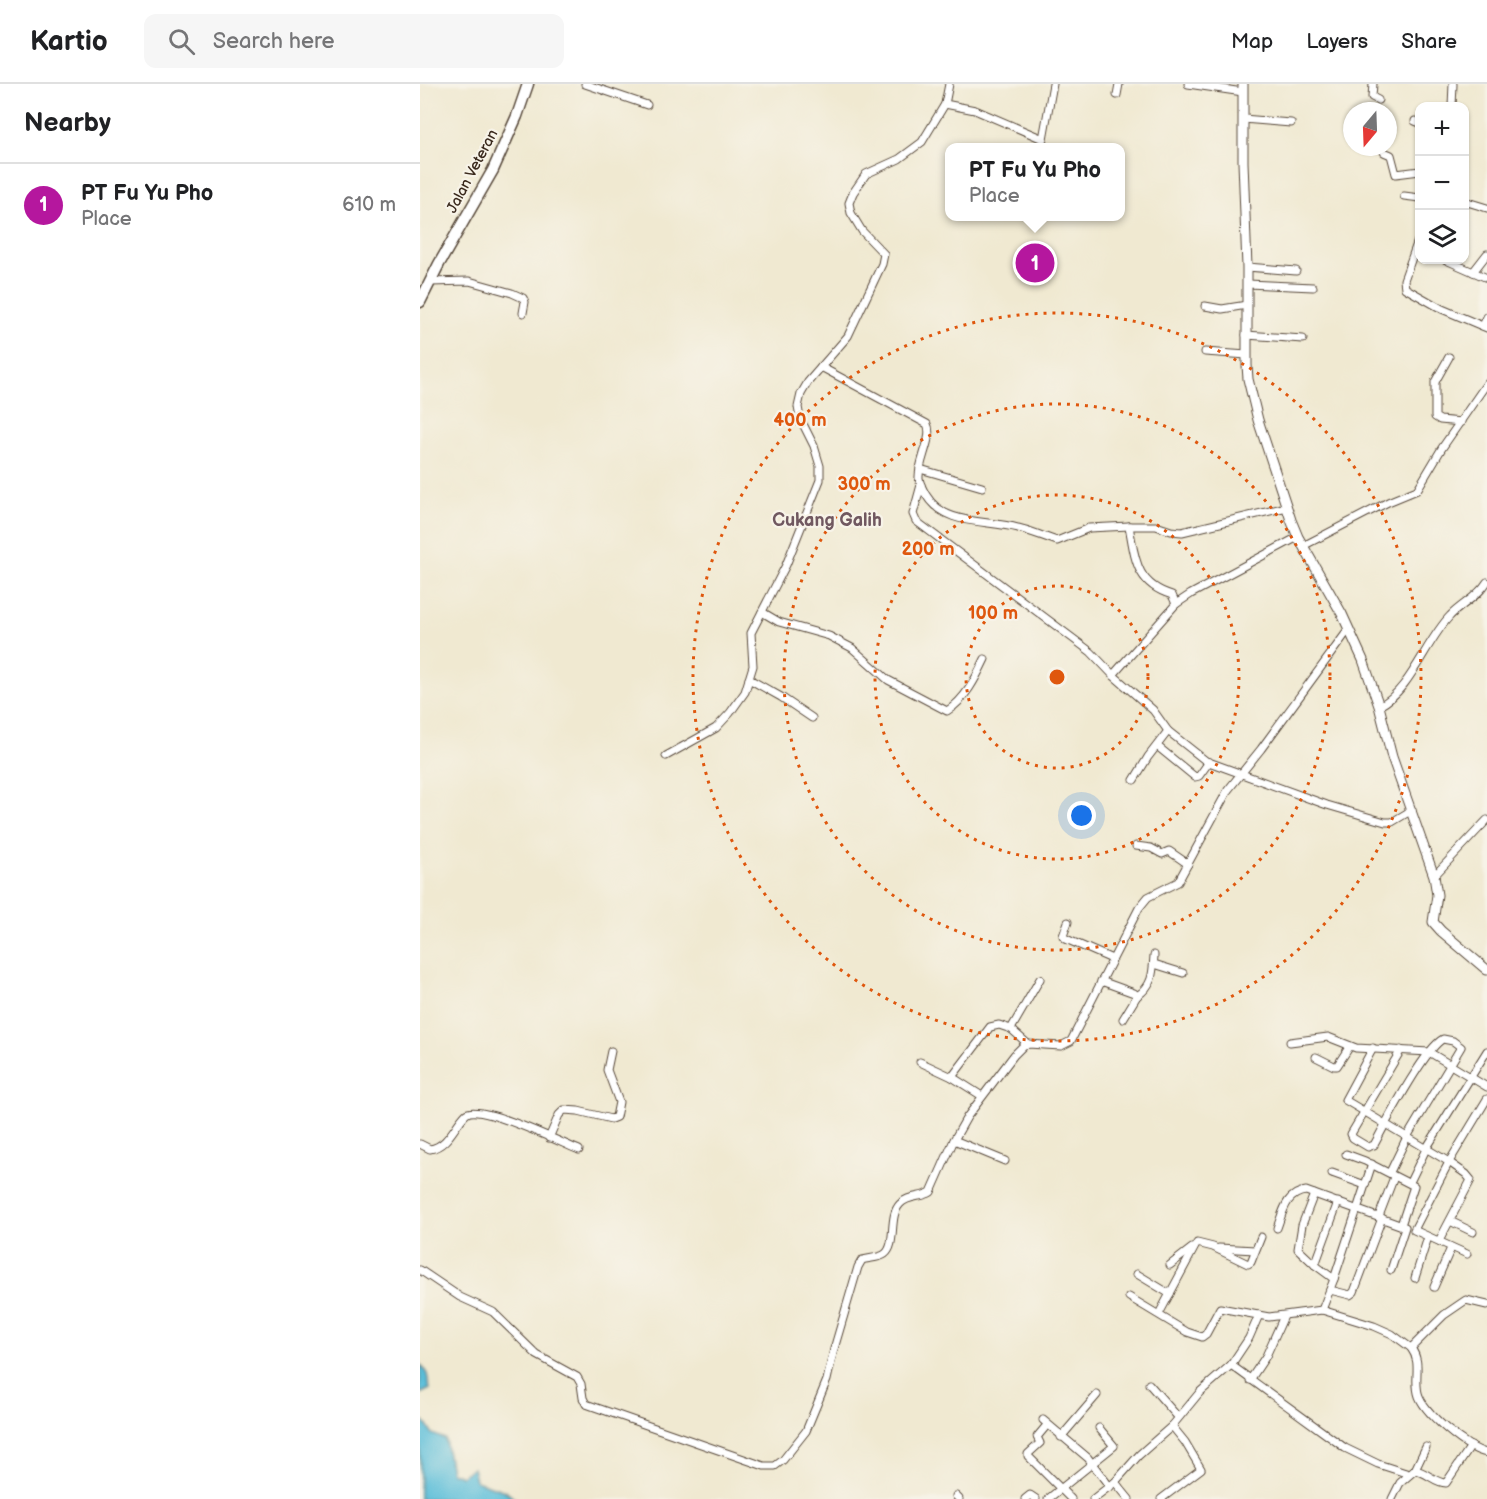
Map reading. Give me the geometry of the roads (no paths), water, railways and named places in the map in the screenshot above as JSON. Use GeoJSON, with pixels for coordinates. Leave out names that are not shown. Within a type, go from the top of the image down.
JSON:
{"type":"FeatureCollection","features":[{"type":"Feature","properties":{"kind":"main road","name":"Jalan Veteran"},"geometry":{"type":"LineString","coordinates":[[420,302],[493,170],[518,116],[528,84]]}},
{"type":"Feature","properties":{"kind":"street"},"geometry":{"type":"LineString","coordinates":[[585,84],[647,105]]}},
{"type":"Feature","properties":{"kind":"street"},"geometry":{"type":"LineString","coordinates":[[666,756],[716,728],[724,721],[741,698],[749,680],[753,666],[751,636],[786,565],[820,480],[820,466],[814,446],[802,424],[798,407],[801,394],[808,382],[848,336],[882,264],[884,254],[862,231],[851,213],[849,204],[853,193],[866,174],[887,165],[917,147],[931,130],[945,104],[949,84]]}},
{"type":"Feature","properties":{"kind":"street"},"geometry":{"type":"LineString","coordinates":[[945,104],[975,110],[1043,139],[1053,84]]}},
{"type":"Feature","properties":{"kind":"street"},"geometry":{"type":"LineString","coordinates":[[1117,95],[1119,84]]}},
{"type":"Feature","properties":{"kind":"street"},"geometry":{"type":"LineString","coordinates":[[1188,84],[1243,88],[1243,173],[1248,284],[1246,335],[1248,379],[1258,420],[1287,507],[1301,541],[1349,629],[1379,706],[1392,758],[1434,876],[1437,895],[1433,919],[1435,926],[1487,970]]}},
{"type":"Feature","properties":{"kind":"street"},"geometry":{"type":"LineString","coordinates":[[1373,84],[1372,97],[1378,100]]}},
{"type":"Feature","properties":{"kind":"street"},"geometry":{"type":"LineString","coordinates":[[1452,102],[1453,84]]}},
{"type":"Feature","properties":{"kind":"street"},"geometry":{"type":"LineString","coordinates":[[1243,119],[1291,123]]}},
{"type":"Feature","properties":{"kind":"street"},"geometry":{"type":"LineString","coordinates":[[1391,156],[1396,174],[1415,172]]}},
{"type":"Feature","properties":{"kind":"street"},"geometry":{"type":"LineString","coordinates":[[1404,196],[1415,197]]}},
{"type":"Feature","properties":{"kind":"street"},"geometry":{"type":"LineString","coordinates":[[1469,203],[1487,208]]}},
{"type":"Feature","properties":{"kind":"street"},"geometry":{"type":"LineString","coordinates":[[1415,254],[1404,280],[1405,288],[1442,309],[1485,327],[1487,317]]}},
{"type":"Feature","properties":{"kind":"street"},"geometry":{"type":"LineString","coordinates":[[1473,272],[1487,254]]}},
{"type":"Feature","properties":{"kind":"street"},"geometry":{"type":"LineString","coordinates":[[1455,264],[1487,278]]}},
{"type":"Feature","properties":{"kind":"street"},"geometry":{"type":"LineString","coordinates":[[1247,267],[1296,271]]}},
{"type":"Feature","properties":{"kind":"street"},"geometry":{"type":"LineString","coordinates":[[430,282],[469,281],[512,292],[525,302],[523,313]]}},
{"type":"Feature","properties":{"kind":"street"},"geometry":{"type":"LineString","coordinates":[[1248,284],[1313,287]]}},
{"type":"Feature","properties":{"kind":"street"},"geometry":{"type":"LineString","coordinates":[[1205,306],[1222,309],[1247,305]]}},
{"type":"Feature","properties":{"kind":"street"},"geometry":{"type":"LineString","coordinates":[[1246,335],[1303,339]]}},
{"type":"Feature","properties":{"kind":"street"},"geometry":{"type":"LineString","coordinates":[[1205,352],[1247,355]]}},
{"type":"Feature","properties":{"kind":"street"},"geometry":{"type":"LineString","coordinates":[[1449,357],[1435,382],[1434,413],[1437,419],[1461,422]]}},
{"type":"Feature","properties":{"kind":"street"},"geometry":{"type":"LineString","coordinates":[[821,367],[927,424],[929,432],[920,469],[921,484],[913,514],[916,521],[1091,652],[1153,710],[1168,730],[1186,746],[1209,762],[1327,805],[1385,822],[1392,822],[1412,810]]}},
{"type":"Feature","properties":{"kind":"street"},"geometry":{"type":"LineString","coordinates":[[1113,675],[1176,604],[1191,594],[1301,541],[1417,490],[1442,448],[1487,383]]}},
{"type":"Feature","properties":{"kind":"street"},"geometry":{"type":"LineString","coordinates":[[920,469],[982,487]]}},
{"type":"Feature","properties":{"kind":"street"},"geometry":{"type":"LineString","coordinates":[[921,484],[931,503],[942,512],[975,523],[1017,527],[1057,541],[1089,528],[1155,526],[1182,532],[1287,507]]}},
{"type":"Feature","properties":{"kind":"street"},"geometry":{"type":"LineString","coordinates":[[1129,526],[1131,547],[1138,570],[1162,592],[1172,595],[1176,604]]}},
{"type":"Feature","properties":{"kind":"street"},"geometry":{"type":"LineString","coordinates":[[1379,706],[1401,686],[1448,618],[1478,593],[1487,582]]}},
{"type":"Feature","properties":{"kind":"street"},"geometry":{"type":"LineString","coordinates":[[762,612],[779,622],[830,636],[852,648],[888,680],[947,711],[957,705],[985,659]]}},
{"type":"Feature","properties":{"kind":"street"},"geometry":{"type":"LineString","coordinates":[[420,1270],[460,1297],[493,1312],[537,1355],[577,1377],[586,1404],[726,1454],[764,1466],[775,1466],[799,1441],[814,1413],[827,1380],[860,1263],[886,1253],[890,1244],[895,1210],[903,1202],[931,1192],[954,1140],[982,1096],[1024,1045],[1061,1046],[1071,1041],[1144,901],[1155,893],[1175,885],[1183,875],[1205,830],[1240,772],[1261,749],[1349,629]]}},
{"type":"Feature","properties":{"kind":"street"},"geometry":{"type":"LineString","coordinates":[[749,680],[781,697],[812,718]]}},
{"type":"Feature","properties":{"kind":"street"},"geometry":{"type":"LineString","coordinates":[[1134,780],[1168,730]]}},
{"type":"Feature","properties":{"kind":"street"},"geometry":{"type":"LineString","coordinates":[[1156,746],[1195,777],[1199,776],[1209,762]]}},
{"type":"Feature","properties":{"kind":"street"},"geometry":{"type":"LineString","coordinates":[[1434,876],[1487,820]]}},
{"type":"Feature","properties":{"kind":"street"},"geometry":{"type":"LineString","coordinates":[[1136,846],[1150,848],[1162,854],[1169,851],[1188,864]]}},
{"type":"Feature","properties":{"kind":"street"},"geometry":{"type":"LineString","coordinates":[[1068,922],[1064,936],[1066,939],[1112,959]]}},
{"type":"Feature","properties":{"kind":"street"},"geometry":{"type":"LineString","coordinates":[[1123,1019],[1137,996],[1148,988],[1155,955]]}},
{"type":"Feature","properties":{"kind":"street"},"geometry":{"type":"LineString","coordinates":[[1154,964],[1184,973]]}},
{"type":"Feature","properties":{"kind":"street"},"geometry":{"type":"LineString","coordinates":[[1011,1029],[1040,979]]}},
{"type":"Feature","properties":{"kind":"street"},"geometry":{"type":"LineString","coordinates":[[1101,981],[1137,996]]}},
{"type":"Feature","properties":{"kind":"street"},"geometry":{"type":"LineString","coordinates":[[952,1077],[990,1027],[999,1025],[1011,1029],[1028,1044]]}},
{"type":"Feature","properties":{"kind":"street"},"geometry":{"type":"LineString","coordinates":[[1290,1042],[1329,1037],[1350,1046],[1429,1052],[1487,1087]]}},
{"type":"Feature","properties":{"kind":"street"},"geometry":{"type":"LineString","coordinates":[[1330,1290],[1350,1295],[1354,1292],[1407,1137],[1461,1050],[1459,1044],[1443,1039],[1429,1052],[1374,1145],[1368,1147],[1353,1138],[1351,1134],[1401,1050]]}},
{"type":"Feature","properties":{"kind":"street"},"geometry":{"type":"LineString","coordinates":[[1316,1057],[1336,1066],[1350,1046]]}},
{"type":"Feature","properties":{"kind":"street"},"geometry":{"type":"LineString","coordinates":[[1373,1048],[1345,1100],[1449,1162],[1471,1180],[1438,1241]]}},
{"type":"Feature","properties":{"kind":"street"},"geometry":{"type":"LineString","coordinates":[[549,1137],[559,1115],[564,1110],[609,1119],[616,1117],[619,1102],[607,1070],[611,1051]]}},
{"type":"Feature","properties":{"kind":"street"},"geometry":{"type":"LineString","coordinates":[[1412,1180],[1426,1149],[1487,1051]]}},
{"type":"Feature","properties":{"kind":"street"},"geometry":{"type":"LineString","coordinates":[[920,1062],[952,1077],[982,1096]]}},
{"type":"Feature","properties":{"kind":"street"},"geometry":{"type":"LineString","coordinates":[[1467,1254],[1414,1230],[1449,1162],[1487,1099]]}},
{"type":"Feature","properties":{"kind":"street"},"geometry":{"type":"LineString","coordinates":[[420,1144],[430,1149],[438,1147],[465,1115],[473,1112],[507,1120],[579,1150]]}},
{"type":"Feature","properties":{"kind":"street"},"geometry":{"type":"LineString","coordinates":[[954,1140],[1005,1161]]}},
{"type":"Feature","properties":{"kind":"street"},"geometry":{"type":"LineString","coordinates":[[1346,1154],[1393,1173],[1414,1186],[1401,1225]]}},
{"type":"Feature","properties":{"kind":"street"},"geometry":{"type":"LineString","coordinates":[[1322,1310],[1372,1164]]}},
{"type":"Feature","properties":{"kind":"street"},"geometry":{"type":"LineString","coordinates":[[1332,1173],[1365,1185]]}},
{"type":"Feature","properties":{"kind":"street"},"geometry":{"type":"LineString","coordinates":[[1277,1228],[1289,1198],[1299,1192],[1306,1191],[1357,1208],[1405,1227],[1391,1270]]}},
{"type":"Feature","properties":{"kind":"street"},"geometry":{"type":"LineString","coordinates":[[1314,1194],[1302,1225],[1298,1249],[1334,1279]]}},
{"type":"Feature","properties":{"kind":"street"},"geometry":{"type":"LineString","coordinates":[[1315,1265],[1338,1202]]}},
{"type":"Feature","properties":{"kind":"street"},"geometry":{"type":"LineString","coordinates":[[1450,1221],[1473,1232]]}},
{"type":"Feature","properties":{"kind":"street"},"geometry":{"type":"LineString","coordinates":[[1214,1247],[1248,1264],[1251,1262],[1261,1237]]}},
{"type":"Feature","properties":{"kind":"street"},"geometry":{"type":"LineString","coordinates":[[1415,1278],[1428,1237]]}},
{"type":"Feature","properties":{"kind":"street"},"geometry":{"type":"LineString","coordinates":[[1181,1271],[1167,1264],[1199,1243],[1214,1247],[1255,1250]]}},
{"type":"Feature","properties":{"kind":"street"},"geometry":{"type":"LineString","coordinates":[[1159,1314],[1194,1247]]}},
{"type":"Feature","properties":{"kind":"street"},"geometry":{"type":"LineString","coordinates":[[1434,1287],[1451,1248]]}},
{"type":"Feature","properties":{"kind":"street"},"geometry":{"type":"LineString","coordinates":[[1137,1274],[1170,1294]]}},
{"type":"Feature","properties":{"kind":"street"},"geometry":{"type":"LineString","coordinates":[[1129,1297],[1187,1332],[1202,1337],[1206,1334],[1220,1308],[1269,1317],[1322,1310],[1374,1326],[1392,1334],[1411,1348],[1419,1363],[1417,1382],[1420,1400],[1447,1428],[1471,1446],[1487,1453]]}},
{"type":"Feature","properties":{"kind":"street"},"geometry":{"type":"LineString","coordinates":[[1411,1348],[1444,1315],[1466,1300],[1487,1305]]}},
{"type":"Feature","properties":{"kind":"street"},"geometry":{"type":"LineString","coordinates":[[1093,1499],[1112,1484],[1139,1455],[1172,1426],[1200,1392],[1231,1365],[1249,1338],[1259,1315]]}},
{"type":"Feature","properties":{"kind":"street"},"geometry":{"type":"LineString","coordinates":[[1250,1380],[1266,1356],[1284,1316]]}},
{"type":"Feature","properties":{"kind":"street"},"geometry":{"type":"LineString","coordinates":[[1231,1365],[1346,1448],[1378,1464],[1422,1472],[1441,1483],[1446,1483],[1471,1446]]}},
{"type":"Feature","properties":{"kind":"street"},"geometry":{"type":"LineString","coordinates":[[1149,1384],[1178,1418]]}},
{"type":"Feature","properties":{"kind":"street"},"geometry":{"type":"LineString","coordinates":[[1061,1437],[1097,1395]]}},
{"type":"Feature","properties":{"kind":"street"},"geometry":{"type":"LineString","coordinates":[[1071,1499],[1028,1455],[1040,1443],[1037,1437],[1045,1422],[1092,1462],[1129,1499]]}},
{"type":"Feature","properties":{"kind":"street"},"geometry":{"type":"LineString","coordinates":[[1161,1499],[1201,1469],[1185,1442],[1172,1426]]}},
{"type":"Feature","properties":{"kind":"street"},"geometry":{"type":"LineString","coordinates":[[1048,1499],[1060,1487],[1114,1446],[1099,1428]]}},
{"type":"Feature","properties":{"kind":"street"},"geometry":{"type":"LineString","coordinates":[[1392,1499],[1397,1487],[1412,1472],[1426,1447]]}},
{"type":"Feature","properties":{"kind":"street"},"geometry":{"type":"LineString","coordinates":[[1025,1499],[1030,1495],[1035,1499]]}},
{"type":"Feature","properties":{"kind":"water"},"geometry":{"type":"Polygon","coordinates":[[[420,1363],[427,1374],[430,1389],[420,1394],[420,1363]]]}},
{"type":"Feature","properties":{"kind":"water"},"geometry":{"type":"Polygon","coordinates":[[[420,1420],[424,1421],[432,1434],[445,1439],[451,1472],[461,1476],[473,1468],[476,1481],[505,1491],[515,1499],[420,1499],[420,1420]]]}},
{"type":"Feature","properties":{"kind":"place","name":"PT Fu Yu Pho"},"geometry":{"type":"Point","coordinates":[1035,263]}},
{"type":"Feature","properties":{"kind":"district","name":"Cukang Galih"},"geometry":{"type":"Point","coordinates":[827,520]}}]}
